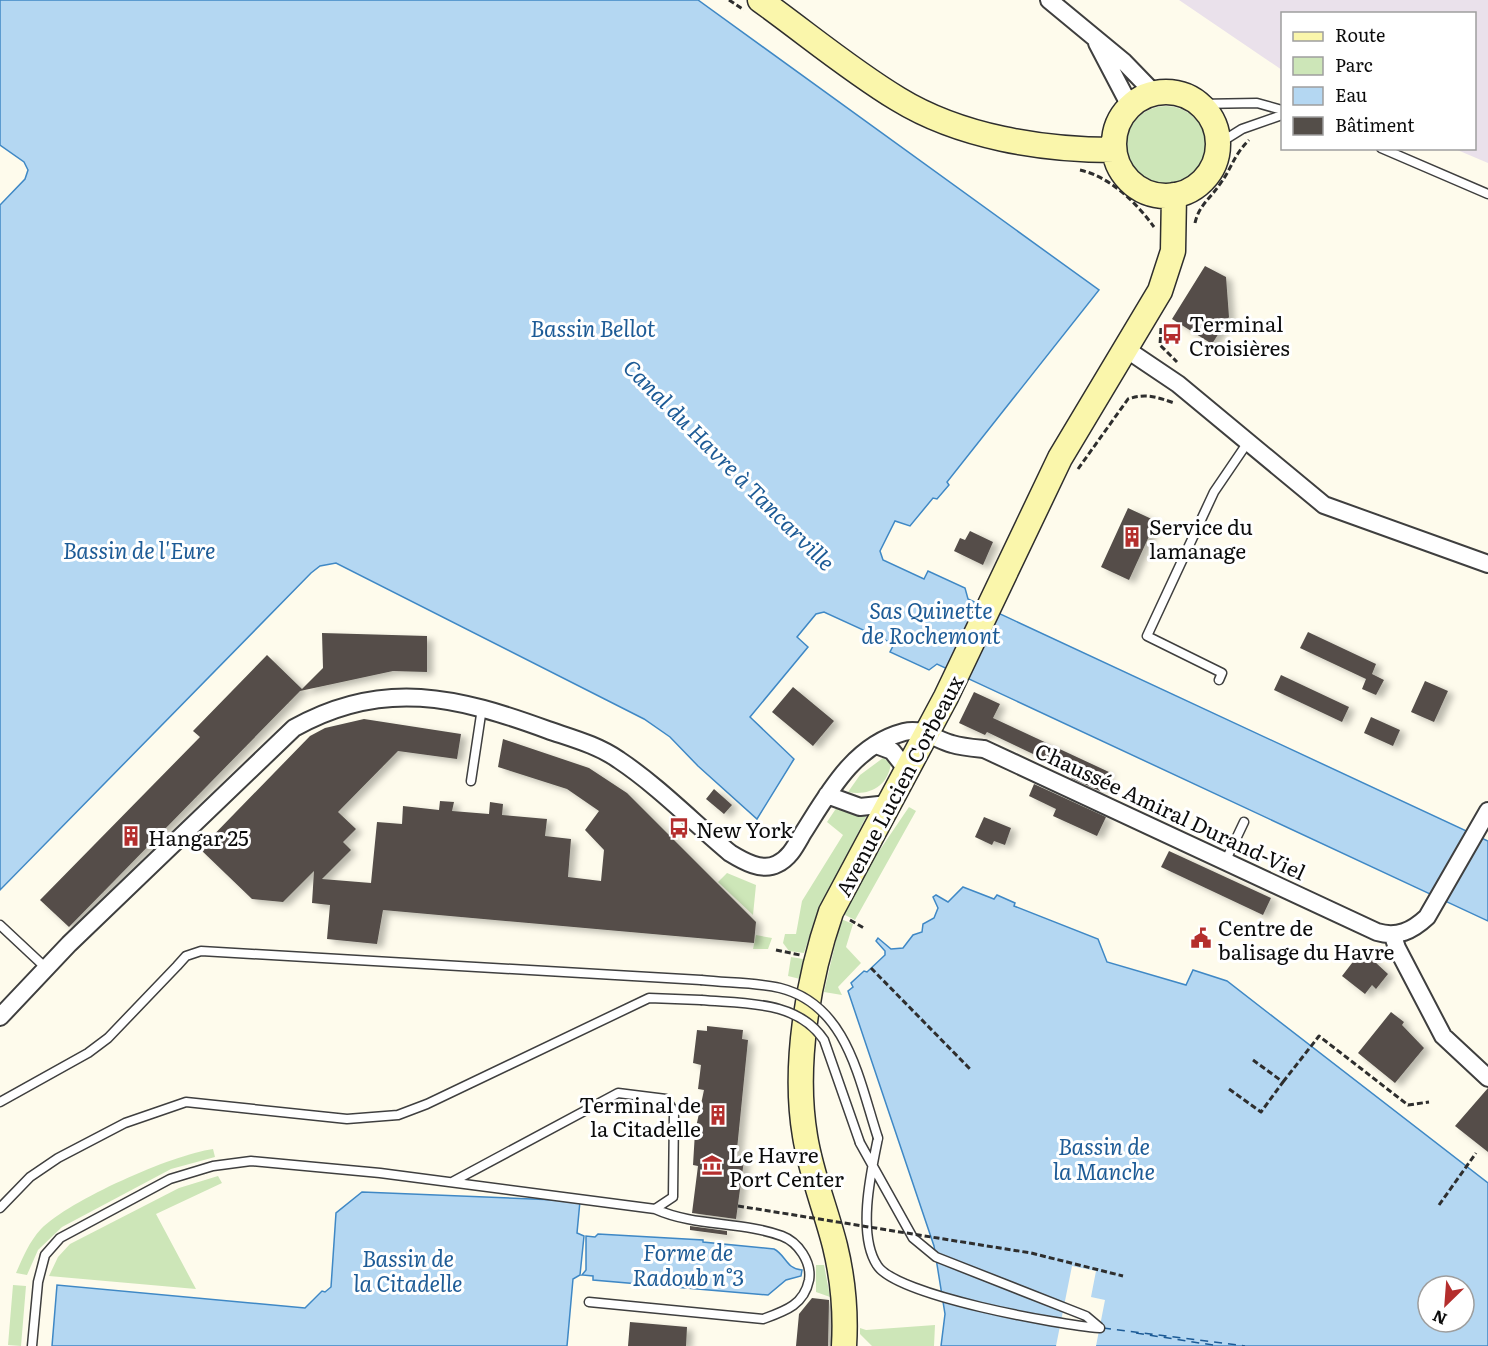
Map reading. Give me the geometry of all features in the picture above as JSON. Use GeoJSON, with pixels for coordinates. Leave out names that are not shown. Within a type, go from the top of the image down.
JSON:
{"type":"FeatureCollection","features":[{"type":"Feature","properties":{"kind":"main road"},"geometry":{"type":"LineString","coordinates":[[760,0],[897,99],[941,120],[1009,140],[1114,150]]}},
{"type":"Feature","properties":{"kind":"main road"},"geometry":{"type":"LineString","coordinates":[[1154,93],[1178,93],[1199,104],[1213,122],[1218,144],[1210,172],[1200,183],[1174,195],[1157,195],[1141,190],[1128,179],[1119,166],[1114,150],[1117,126],[1130,106],[1154,93]]}},
{"type":"Feature","properties":{"kind":"main road","name":"Avenue Lucien Corbeaux"},"geometry":{"type":"LineString","coordinates":[[844,1346],[844,1297],[835,1248],[805,1138],[801,1078],[820,944],[831,912],[955,678],[1060,458],[1166,278],[1173,251],[1174,195]]}},
{"type":"Feature","properties":{"kind":"street"},"geometry":{"type":"LineString","coordinates":[[1049,0],[1124,62],[1154,93]]}},
{"type":"Feature","properties":{"kind":"street"},"geometry":{"type":"LineString","coordinates":[[1094,37],[1130,106]]}},
{"type":"Feature","properties":{"kind":"street"},"geometry":{"type":"LineString","coordinates":[[1126,349],[1178,384],[1324,505],[1488,564]]}},
{"type":"Feature","properties":{"kind":"street"},"geometry":{"type":"LineString","coordinates":[[0,1017],[46,968],[294,728],[324,711],[352,702],[386,698],[455,701],[595,747],[618,759],[730,854],[746,863],[761,866],[776,866],[789,856],[827,795],[845,770],[866,749],[905,731],[927,733]]}},
{"type":"Feature","properties":{"kind":"street","name":"Chaussée Amiral Durand-Viel"},"geometry":{"type":"LineString","coordinates":[[927,733],[951,744],[984,749],[1377,932],[1393,936]]}},
{"type":"Feature","properties":{"kind":"street"},"geometry":{"type":"LineString","coordinates":[[876,745],[892,751],[907,770]]}},
{"type":"Feature","properties":{"kind":"street"},"geometry":{"type":"LineString","coordinates":[[827,795],[860,807],[888,804]]}},
{"type":"Feature","properties":{"kind":"street"},"geometry":{"type":"LineString","coordinates":[[1488,811],[1438,900],[1420,924],[1393,936],[1443,1036],[1488,1078]]}},
{"type":"Feature","properties":{"kind":"lane"},"geometry":{"type":"LineString","coordinates":[[1199,104],[1257,103],[1281,110]]}},
{"type":"Feature","properties":{"kind":"lane"},"geometry":{"type":"LineString","coordinates":[[1218,144],[1242,129],[1281,115]]}},
{"type":"Feature","properties":{"kind":"lane"},"geometry":{"type":"LineString","coordinates":[[1386,150],[1488,194]]}},
{"type":"Feature","properties":{"kind":"lane"},"geometry":{"type":"LineString","coordinates":[[1219,680],[1222,673],[1147,636],[1214,492],[1248,442]]}},
{"type":"Feature","properties":{"kind":"lane"},"geometry":{"type":"LineString","coordinates":[[471,781],[482,708]]}},
{"type":"Feature","properties":{"kind":"lane"},"geometry":{"type":"LineString","coordinates":[[1226,860],[1244,822]]}},
{"type":"Feature","properties":{"kind":"lane"},"geometry":{"type":"LineString","coordinates":[[0,925],[46,968]]}},
{"type":"Feature","properties":{"kind":"lane"},"geometry":{"type":"LineString","coordinates":[[0,1102],[88,1053],[108,1038],[186,956],[201,951],[701,980],[779,988],[801,995],[820,1007],[832,1020],[847,1045],[878,1138],[872,1167],[867,1224],[868,1243],[876,1264],[887,1277],[942,1297],[1100,1328],[1086,1316],[936,1257],[914,1238],[872,1167],[860,1143],[834,1067],[814,1026],[798,1015],[772,1006],[649,998],[427,1104],[398,1115],[346,1119],[186,1102],[125,1123],[58,1158],[24,1183],[0,1208]]}},
{"type":"Feature","properties":{"kind":"lane"},"geometry":{"type":"LineString","coordinates":[[452,1182],[618,1093],[666,1099],[674,1112],[673,1197],[654,1209]]}},
{"type":"Feature","properties":{"kind":"lane"},"geometry":{"type":"LineString","coordinates":[[32,1346],[38,1282],[45,1255],[60,1238],[170,1179],[213,1166],[251,1161],[452,1182],[654,1209],[673,1217],[783,1236],[799,1247],[807,1260],[810,1274],[807,1290],[788,1310],[763,1318],[589,1302]]}},
{"type":"Feature","properties":{"kind":"path"},"geometry":{"type":"LineString","coordinates":[[1193,232],[1198,210],[1220,186],[1235,154],[1249,140]]}},
{"type":"Feature","properties":{"kind":"path"},"geometry":{"type":"LineString","coordinates":[[1166,319],[1161,327],[1160,345],[1181,366]]}},
{"type":"Feature","properties":{"kind":"path"},"geometry":{"type":"LineString","coordinates":[[1077,471],[1128,399],[1140,395],[1155,396],[1176,404]]}},
{"type":"Feature","properties":{"kind":"path"},"geometry":{"type":"LineString","coordinates":[[855,923],[864,928]]}},
{"type":"Feature","properties":{"kind":"path"},"geometry":{"type":"LineString","coordinates":[[776,950],[791,954]]}},
{"type":"Feature","properties":{"kind":"path"},"geometry":{"type":"LineString","coordinates":[[871,968],[971,1070]]}},
{"type":"Feature","properties":{"kind":"path"},"geometry":{"type":"LineString","coordinates":[[1229,1089],[1261,1112],[1319,1036],[1408,1105],[1429,1102]]}},
{"type":"Feature","properties":{"kind":"path"},"geometry":{"type":"LineString","coordinates":[[1252,1060],[1283,1082]]}},
{"type":"Feature","properties":{"kind":"path"},"geometry":{"type":"LineString","coordinates":[[1439,1205],[1476,1153]]}},
{"type":"Feature","properties":{"kind":"path"},"geometry":{"type":"LineString","coordinates":[[738,1206],[1031,1253],[1123,1276]]}},
{"type":"Feature","properties":{"kind":"shaded area"},"geometry":{"type":"Polygon","coordinates":[[[1179,0],[1488,0],[1488,163],[1457,150],[1476,150],[1476,12],[1281,12],[1281,69],[1179,0]]]}},
{"type":"Feature","properties":{"kind":"green space"},"geometry":{"type":"Polygon","coordinates":[[[1166,106],[1181,109],[1194,118],[1203,131],[1206,146],[1203,161],[1194,174],[1181,183],[1166,186],[1151,183],[1138,174],[1129,161],[1126,146],[1129,131],[1138,118],[1151,109],[1166,106]]]}},
{"type":"Feature","properties":{"kind":"green space"},"geometry":{"type":"Polygon","coordinates":[[[883,758],[891,763],[882,784],[863,793],[848,792],[860,775],[883,758]]]}},
{"type":"Feature","properties":{"kind":"green space"},"geometry":{"type":"Polygon","coordinates":[[[837,807],[869,811],[815,919],[804,953],[789,951],[783,943],[785,934],[796,934],[802,901],[843,835],[827,822],[837,807]]]}},
{"type":"Feature","properties":{"kind":"green space"},"geometry":{"type":"Polygon","coordinates":[[[909,807],[916,811],[855,920],[843,914],[875,857],[909,807]]]}},
{"type":"Feature","properties":{"kind":"green space"},"geometry":{"type":"Polygon","coordinates":[[[727,873],[756,885],[753,915],[718,882],[727,873]]]}},
{"type":"Feature","properties":{"kind":"green space"},"geometry":{"type":"Polygon","coordinates":[[[841,919],[853,924],[846,947],[861,963],[838,987],[842,995],[824,992],[841,919]]]}},
{"type":"Feature","properties":{"kind":"green space"},"geometry":{"type":"Polygon","coordinates":[[[756,935],[772,938],[768,949],[753,949],[756,935]]]}},
{"type":"Feature","properties":{"kind":"green space"},"geometry":{"type":"Polygon","coordinates":[[[791,957],[803,959],[800,979],[788,976],[791,957]]]}},
{"type":"Feature","properties":{"kind":"green space"},"geometry":{"type":"Polygon","coordinates":[[[213,1149],[215,1157],[171,1169],[62,1227],[38,1250],[27,1275],[16,1273],[30,1244],[41,1229],[74,1205],[148,1169],[213,1149]]]}},
{"type":"Feature","properties":{"kind":"green space"},"geometry":{"type":"Polygon","coordinates":[[[218,1176],[222,1183],[156,1214],[196,1289],[49,1276],[58,1257],[70,1244],[179,1188],[218,1176]]]}},
{"type":"Feature","properties":{"kind":"green space"},"geometry":{"type":"Polygon","coordinates":[[[816,1265],[824,1265],[830,1297],[816,1292],[816,1265]]]}},
{"type":"Feature","properties":{"kind":"green space"},"geometry":{"type":"Polygon","coordinates":[[[13,1285],[26,1286],[21,1346],[8,1345],[13,1285]]]}},
{"type":"Feature","properties":{"kind":"green space"},"geometry":{"type":"Polygon","coordinates":[[[935,1325],[934,1346],[872,1346],[860,1334],[860,1328],[866,1330],[935,1325]]]}},
{"type":"Feature","properties":{"kind":"water","name":"Bassin Bellot"},"geometry":{"type":"Polygon","coordinates":[[[0,0],[698,0],[1099,290],[947,482],[949,485],[937,499],[933,498],[910,526],[895,521],[880,551],[883,560],[924,579],[928,571],[965,588],[968,599],[1488,841],[1488,921],[937,664],[929,670],[890,652],[894,644],[824,612],[816,614],[797,637],[808,647],[750,717],[794,759],[757,819],[698,766],[670,737],[644,719],[336,563],[320,566],[311,573],[0,890],[0,205],[25,179],[28,170],[24,162],[0,145],[0,0]]]}},
{"type":"Feature","properties":{"kind":"water","name":"Bassin de la Manche"},"geometry":{"type":"Polygon","coordinates":[[[963,887],[994,899],[997,895],[1015,903],[1014,906],[1098,939],[1107,962],[1186,985],[1193,970],[1227,981],[1488,1183],[1488,1346],[941,1346],[945,1314],[934,1246],[848,991],[853,987],[851,983],[885,955],[885,951],[876,941],[878,938],[891,949],[903,948],[913,935],[922,932],[923,924],[934,918],[938,908],[933,897],[936,895],[948,902],[963,887]]]}},
{"type":"Feature","properties":{"kind":"water","name":"Bassin de la Citadelle"},"geometry":{"type":"Polygon","coordinates":[[[362,1192],[580,1201],[577,1233],[584,1236],[580,1275],[573,1279],[567,1346],[52,1346],[57,1285],[305,1308],[322,1291],[325,1292],[331,1287],[336,1213],[362,1192]]]}},
{"type":"Feature","properties":{"kind":"water","name":"Forme de Radoub n°3"},"geometry":{"type":"Polygon","coordinates":[[[598,1234],[703,1240],[703,1242],[774,1249],[793,1267],[802,1270],[801,1276],[786,1280],[768,1295],[593,1280],[593,1276],[582,1275],[586,1270],[586,1236],[595,1237],[598,1234]]]}},
{"type":"Feature","properties":{"kind":"pier"},"geometry":{"type":"Polygon","coordinates":[[[1072,1266],[1096,1271],[1091,1297],[1105,1300],[1096,1346],[1056,1346],[1072,1266]]]}},
{"type":"Feature","properties":{"kind":"building"},"geometry":{"type":"Polygon","coordinates":[[[1205,266],[1226,277],[1229,317],[1212,344],[1172,319],[1205,266]]]}},
{"type":"Feature","properties":{"kind":"building","name":"Service du lamanage"},"geometry":{"type":"Polygon","coordinates":[[[1128,508],[1156,521],[1129,580],[1101,567],[1128,508]]]}},
{"type":"Feature","properties":{"kind":"building"},"geometry":{"type":"Polygon","coordinates":[[[970,531],[993,542],[983,565],[954,551],[960,538],[965,540],[970,531]]]}},
{"type":"Feature","properties":{"kind":"building"},"geometry":{"type":"Polygon","coordinates":[[[1308,632],[1376,664],[1372,674],[1384,680],[1376,695],[1362,689],[1366,679],[1300,648],[1308,632]]]}},
{"type":"Feature","properties":{"kind":"building"},"geometry":{"type":"Polygon","coordinates":[[[322,633],[427,636],[427,672],[393,671],[300,691],[323,668],[322,633]]]}},
{"type":"Feature","properties":{"kind":"building","name":"Hangar 25"},"geometry":{"type":"Polygon","coordinates":[[[267,655],[302,689],[69,927],[40,900],[200,737],[193,731],[267,655]]]}},
{"type":"Feature","properties":{"kind":"building"},"geometry":{"type":"Polygon","coordinates":[[[1281,675],[1349,707],[1342,722],[1274,690],[1281,675]]]}},
{"type":"Feature","properties":{"kind":"building"},"geometry":{"type":"Polygon","coordinates":[[[1425,681],[1448,691],[1434,722],[1411,712],[1425,681]]]}},
{"type":"Feature","properties":{"kind":"building"},"geometry":{"type":"Polygon","coordinates":[[[793,687],[834,721],[813,746],[772,712],[793,687]]]}},
{"type":"Feature","properties":{"kind":"building"},"geometry":{"type":"Polygon","coordinates":[[[974,692],[1000,704],[993,718],[1109,772],[1100,791],[1071,778],[1073,773],[987,732],[985,735],[959,723],[974,692]]]}},
{"type":"Feature","properties":{"kind":"building"},"geometry":{"type":"Polygon","coordinates":[[[1371,717],[1400,730],[1393,746],[1364,733],[1371,717]]]}},
{"type":"Feature","properties":{"kind":"building"},"geometry":{"type":"Polygon","coordinates":[[[364,719],[461,734],[457,759],[398,751],[338,812],[356,829],[343,842],[351,850],[322,879],[371,883],[377,822],[402,824],[403,806],[439,810],[440,801],[454,802],[452,811],[489,814],[490,802],[503,804],[502,815],[547,819],[545,836],[571,839],[568,877],[601,881],[604,850],[585,830],[599,811],[567,789],[498,767],[503,739],[589,768],[627,793],[756,922],[754,943],[383,910],[377,944],[327,939],[330,905],[312,903],[314,871],[283,902],[252,899],[200,849],[310,736],[325,728],[364,719]]]}},
{"type":"Feature","properties":{"kind":"building"},"geometry":{"type":"Polygon","coordinates":[[[1034,784],[1106,817],[1097,836],[1053,816],[1056,809],[1029,796],[1034,784]]]}},
{"type":"Feature","properties":{"kind":"building"},"geometry":{"type":"Polygon","coordinates":[[[714,789],[732,805],[724,814],[706,799],[714,789]]]}},
{"type":"Feature","properties":{"kind":"building"},"geometry":{"type":"Polygon","coordinates":[[[984,817],[1011,828],[1005,845],[994,841],[992,845],[975,837],[984,817]]]}},
{"type":"Feature","properties":{"kind":"building"},"geometry":{"type":"Polygon","coordinates":[[[1169,851],[1271,898],[1263,915],[1161,867],[1169,851]]]}},
{"type":"Feature","properties":{"kind":"building"},"geometry":{"type":"Polygon","coordinates":[[[1362,950],[1388,974],[1376,989],[1372,985],[1365,994],[1342,976],[1362,950]]]}},
{"type":"Feature","properties":{"kind":"building"},"geometry":{"type":"Polygon","coordinates":[[[1391,1012],[1404,1022],[1402,1025],[1424,1048],[1395,1083],[1358,1053],[1391,1012]]]}},
{"type":"Feature","properties":{"kind":"building","name":"Terminal de la Citadelle"},"geometry":{"type":"Polygon","coordinates":[[[707,1026],[743,1030],[742,1039],[748,1040],[736,1159],[744,1160],[736,1219],[692,1213],[698,1166],[693,1165],[695,1132],[704,1090],[698,1089],[701,1065],[693,1063],[697,1030],[707,1031],[707,1026]]]}},
{"type":"Feature","properties":{"kind":"building"},"geometry":{"type":"Polygon","coordinates":[[[1488,1088],[1488,1152],[1455,1126],[1488,1088]]]}},
{"type":"Feature","properties":{"kind":"building"},"geometry":{"type":"Polygon","coordinates":[[[690,1226],[727,1231],[727,1235],[690,1230],[690,1226]]]}},
{"type":"Feature","properties":{"kind":"building"},"geometry":{"type":"Polygon","coordinates":[[[812,1298],[829,1300],[828,1346],[796,1346],[799,1314],[812,1298]]]}},
{"type":"Feature","properties":{"kind":"building"},"geometry":{"type":"Polygon","coordinates":[[[630,1322],[687,1327],[686,1346],[628,1346],[630,1322]]]}},
{"type":"Feature","properties":{"kind":"ferry route"},"geometry":{"type":"LineString","coordinates":[[1103,1328],[1245,1346]]}},
{"type":"Feature","properties":{"kind":"ferry route"},"geometry":{"type":"LineString","coordinates":[[1136,1333],[1219,1346]]}},
{"type":"Feature","properties":{"kind":"place","name":"Terminal Croisières"},"geometry":{"type":"Point","coordinates":[1172,334]}},
{"type":"Feature","properties":{"kind":"place","name":"Service du lamanage"},"geometry":{"type":"Point","coordinates":[1132,537]}},
{"type":"Feature","properties":{"kind":"place","name":"New York"},"geometry":{"type":"Point","coordinates":[679,828]}},
{"type":"Feature","properties":{"kind":"place","name":"Hangar 25"},"geometry":{"type":"Point","coordinates":[131,836]}},
{"type":"Feature","properties":{"kind":"place","name":"Centre de balisage du Havre"},"geometry":{"type":"Point","coordinates":[1201,938]}},
{"type":"Feature","properties":{"kind":"place","name":"Terminal de la Citadelle"},"geometry":{"type":"Point","coordinates":[718,1115]}},
{"type":"Feature","properties":{"kind":"place","name":"Le Havre Port Center"},"geometry":{"type":"Point","coordinates":[712,1165]}},
{"type":"Feature","properties":{"kind":"water label","name":"Canal du Havre à Tancarville"},"geometry":{"type":"Point","coordinates":[730,464]}},
{"type":"Feature","properties":{"kind":"water label","name":"Bassin de l'Eure"},"geometry":{"type":"Point","coordinates":[139,549]}},
{"type":"Feature","properties":{"kind":"water label","name":"Sas Quinette de Rochemont"},"geometry":{"type":"Point","coordinates":[931,622]}}]}
